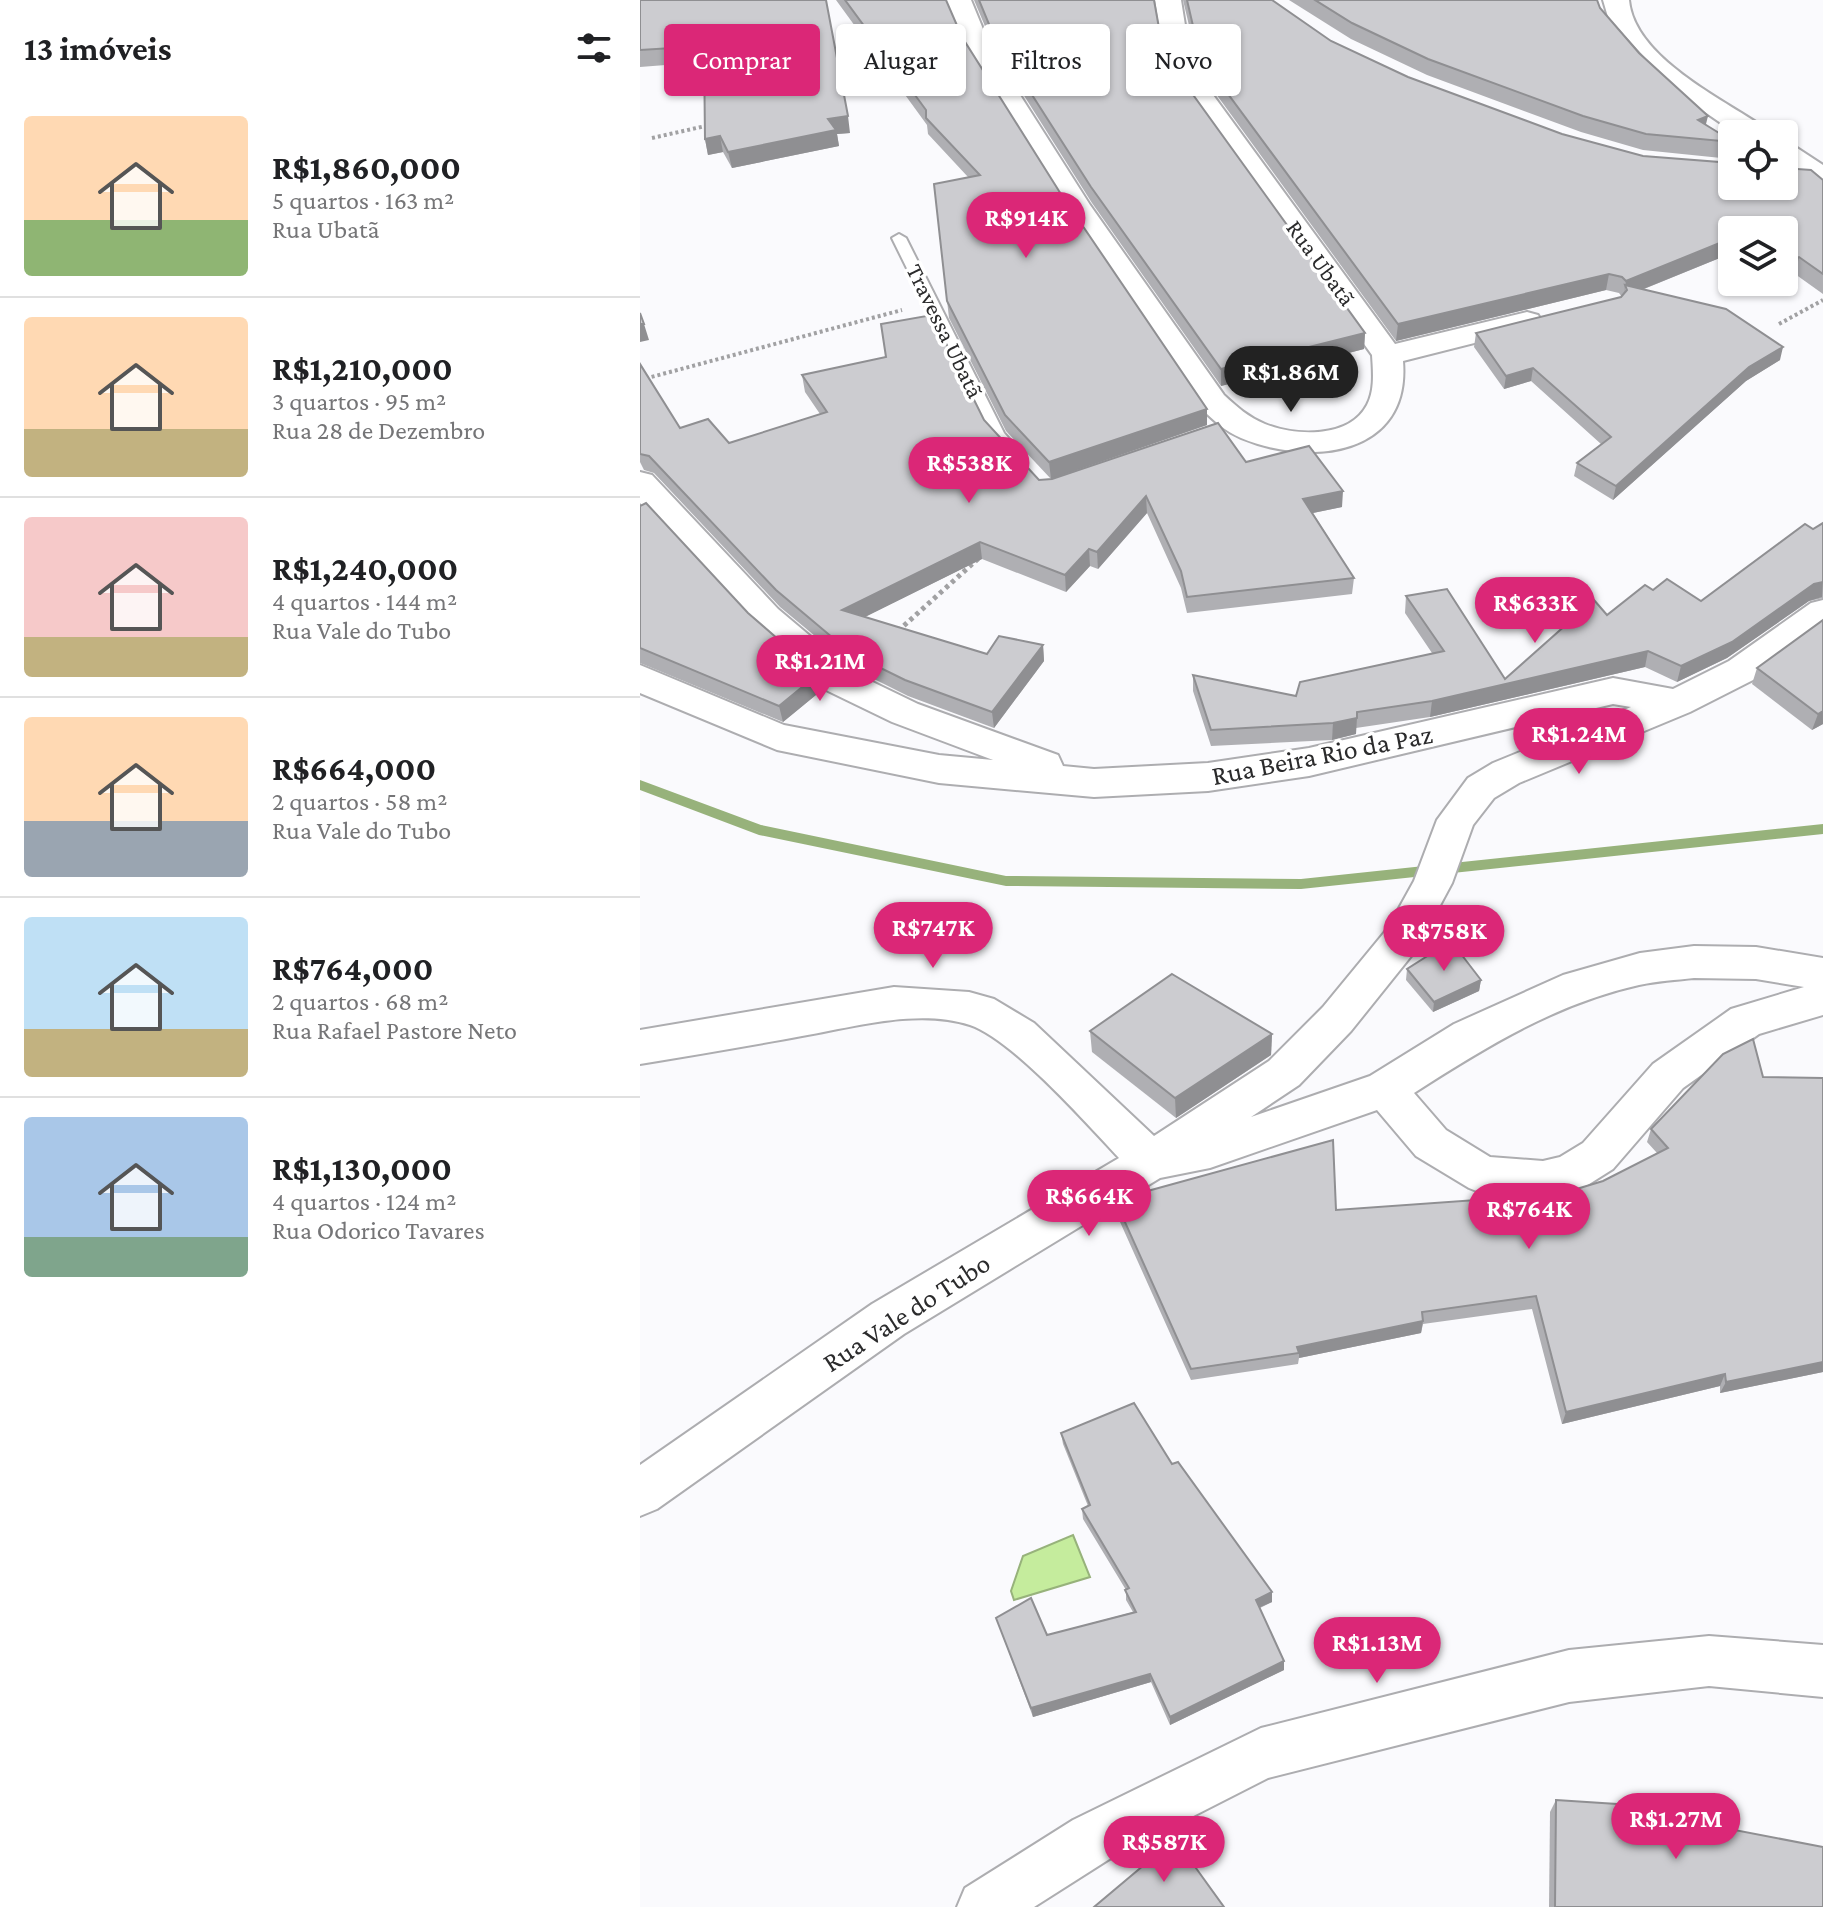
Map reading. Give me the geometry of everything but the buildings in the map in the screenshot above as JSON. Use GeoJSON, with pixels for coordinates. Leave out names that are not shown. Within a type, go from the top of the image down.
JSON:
{"type":"FeatureCollection","features":[{"type":"Feature","properties":{"kind":"street"},"geometry":{"type":"LineString","coordinates":[[958,0],[979,51],[1077,206],[1230,426],[1302,443],[1332,441],[1356,433],[1378,416],[1387,396],[1387,355],[1548,316]]}},
{"type":"Feature","properties":{"kind":"street","name":"Rua Ubatã"},"geometry":{"type":"LineString","coordinates":[[1168,0],[1175,44],[1184,74],[1387,355]]}},
{"type":"Feature","properties":{"kind":"street"},"geometry":{"type":"LineString","coordinates":[[1616,0],[1618,18],[1636,48],[1648,61],[1734,120]]}},
{"type":"Feature","properties":{"kind":"street"},"geometry":{"type":"LineString","coordinates":[[1798,161],[1820,176]]}},
{"type":"Feature","properties":{"kind":"street"},"geometry":{"type":"LineString","coordinates":[[1798,174],[1820,176]]}},
{"type":"Feature","properties":{"kind":"street"},"geometry":{"type":"LineString","coordinates":[[640,483],[766,618],[841,682],[905,713],[1094,783]]}},
{"type":"Feature","properties":{"kind":"street","name":"Rua Vale do Tubo"},"geometry":{"type":"LineString","coordinates":[[640,1493],[888,1319],[1151,1161],[1284,1073],[1337,1019],[1402,939],[1433,883],[1456,820],[1481,788],[1506,773],[1677,703],[1742,670],[1823,612]]}},
{"type":"Feature","properties":{"kind":"street","name":"Rua Beira Rio da Paz"},"geometry":{"type":"LineString","coordinates":[[640,678],[777,737],[939,769],[1094,783],[1208,777],[1309,762],[1613,691],[1677,703]]}},
{"type":"Feature","properties":{"kind":"street"},"geometry":{"type":"LineString","coordinates":[[1506,773],[1530,711]]}},
{"type":"Feature","properties":{"kind":"street"},"geometry":{"type":"LineString","coordinates":[[640,1047],[894,1004],[935,1003],[982,1012],[1018,1035],[1151,1161],[1222,1146],[1385,1089],[1469,1036],[1519,1012],[1577,987],[1640,969],[1694,962],[1756,963],[1823,974]]}},
{"type":"Feature","properties":{"kind":"street"},"geometry":{"type":"LineString","coordinates":[[1385,1089],[1431,1143],[1455,1159],[1484,1175],[1543,1180],[1571,1173],[1598,1156],[1668,1076],[1746,1021],[1823,998]]}},
{"type":"Feature","properties":{"kind":"street"},"geometry":{"type":"LineString","coordinates":[[984,1907],[1092,1839],[1261,1754],[1569,1676],[1709,1661],[1823,1671]]}},
{"type":"Feature","properties":{"kind":"lane","name":"Travessa Ubatã"},"geometry":{"type":"LineString","coordinates":[[899,238],[997,435],[1027,467]]}},
{"type":"Feature","properties":{"kind":"path"},"geometry":{"type":"LineString","coordinates":[[830,66],[836,65]]}},
{"type":"Feature","properties":{"kind":"path"},"geometry":{"type":"LineString","coordinates":[[652,138],[712,124]]}},
{"type":"Feature","properties":{"kind":"path"},"geometry":{"type":"LineString","coordinates":[[1779,324],[1823,300]]}},
{"type":"Feature","properties":{"kind":"path"},"geometry":{"type":"LineString","coordinates":[[640,380],[931,303]]}},
{"type":"Feature","properties":{"kind":"path"},"geometry":{"type":"LineString","coordinates":[[896,632],[985,553]]}},
{"type":"Feature","properties":{"kind":"shaded area"},"geometry":{"type":"Polygon","coordinates":[[[1073,1535],[1090,1577],[1014,1600],[1011,1591],[1023,1556],[1073,1535]]]}},
{"type":"Feature","properties":{"kind":"waterway"},"geometry":{"type":"LineString","coordinates":[[640,785],[759,830],[1006,881],[1301,884],[1823,829]]}}]}
